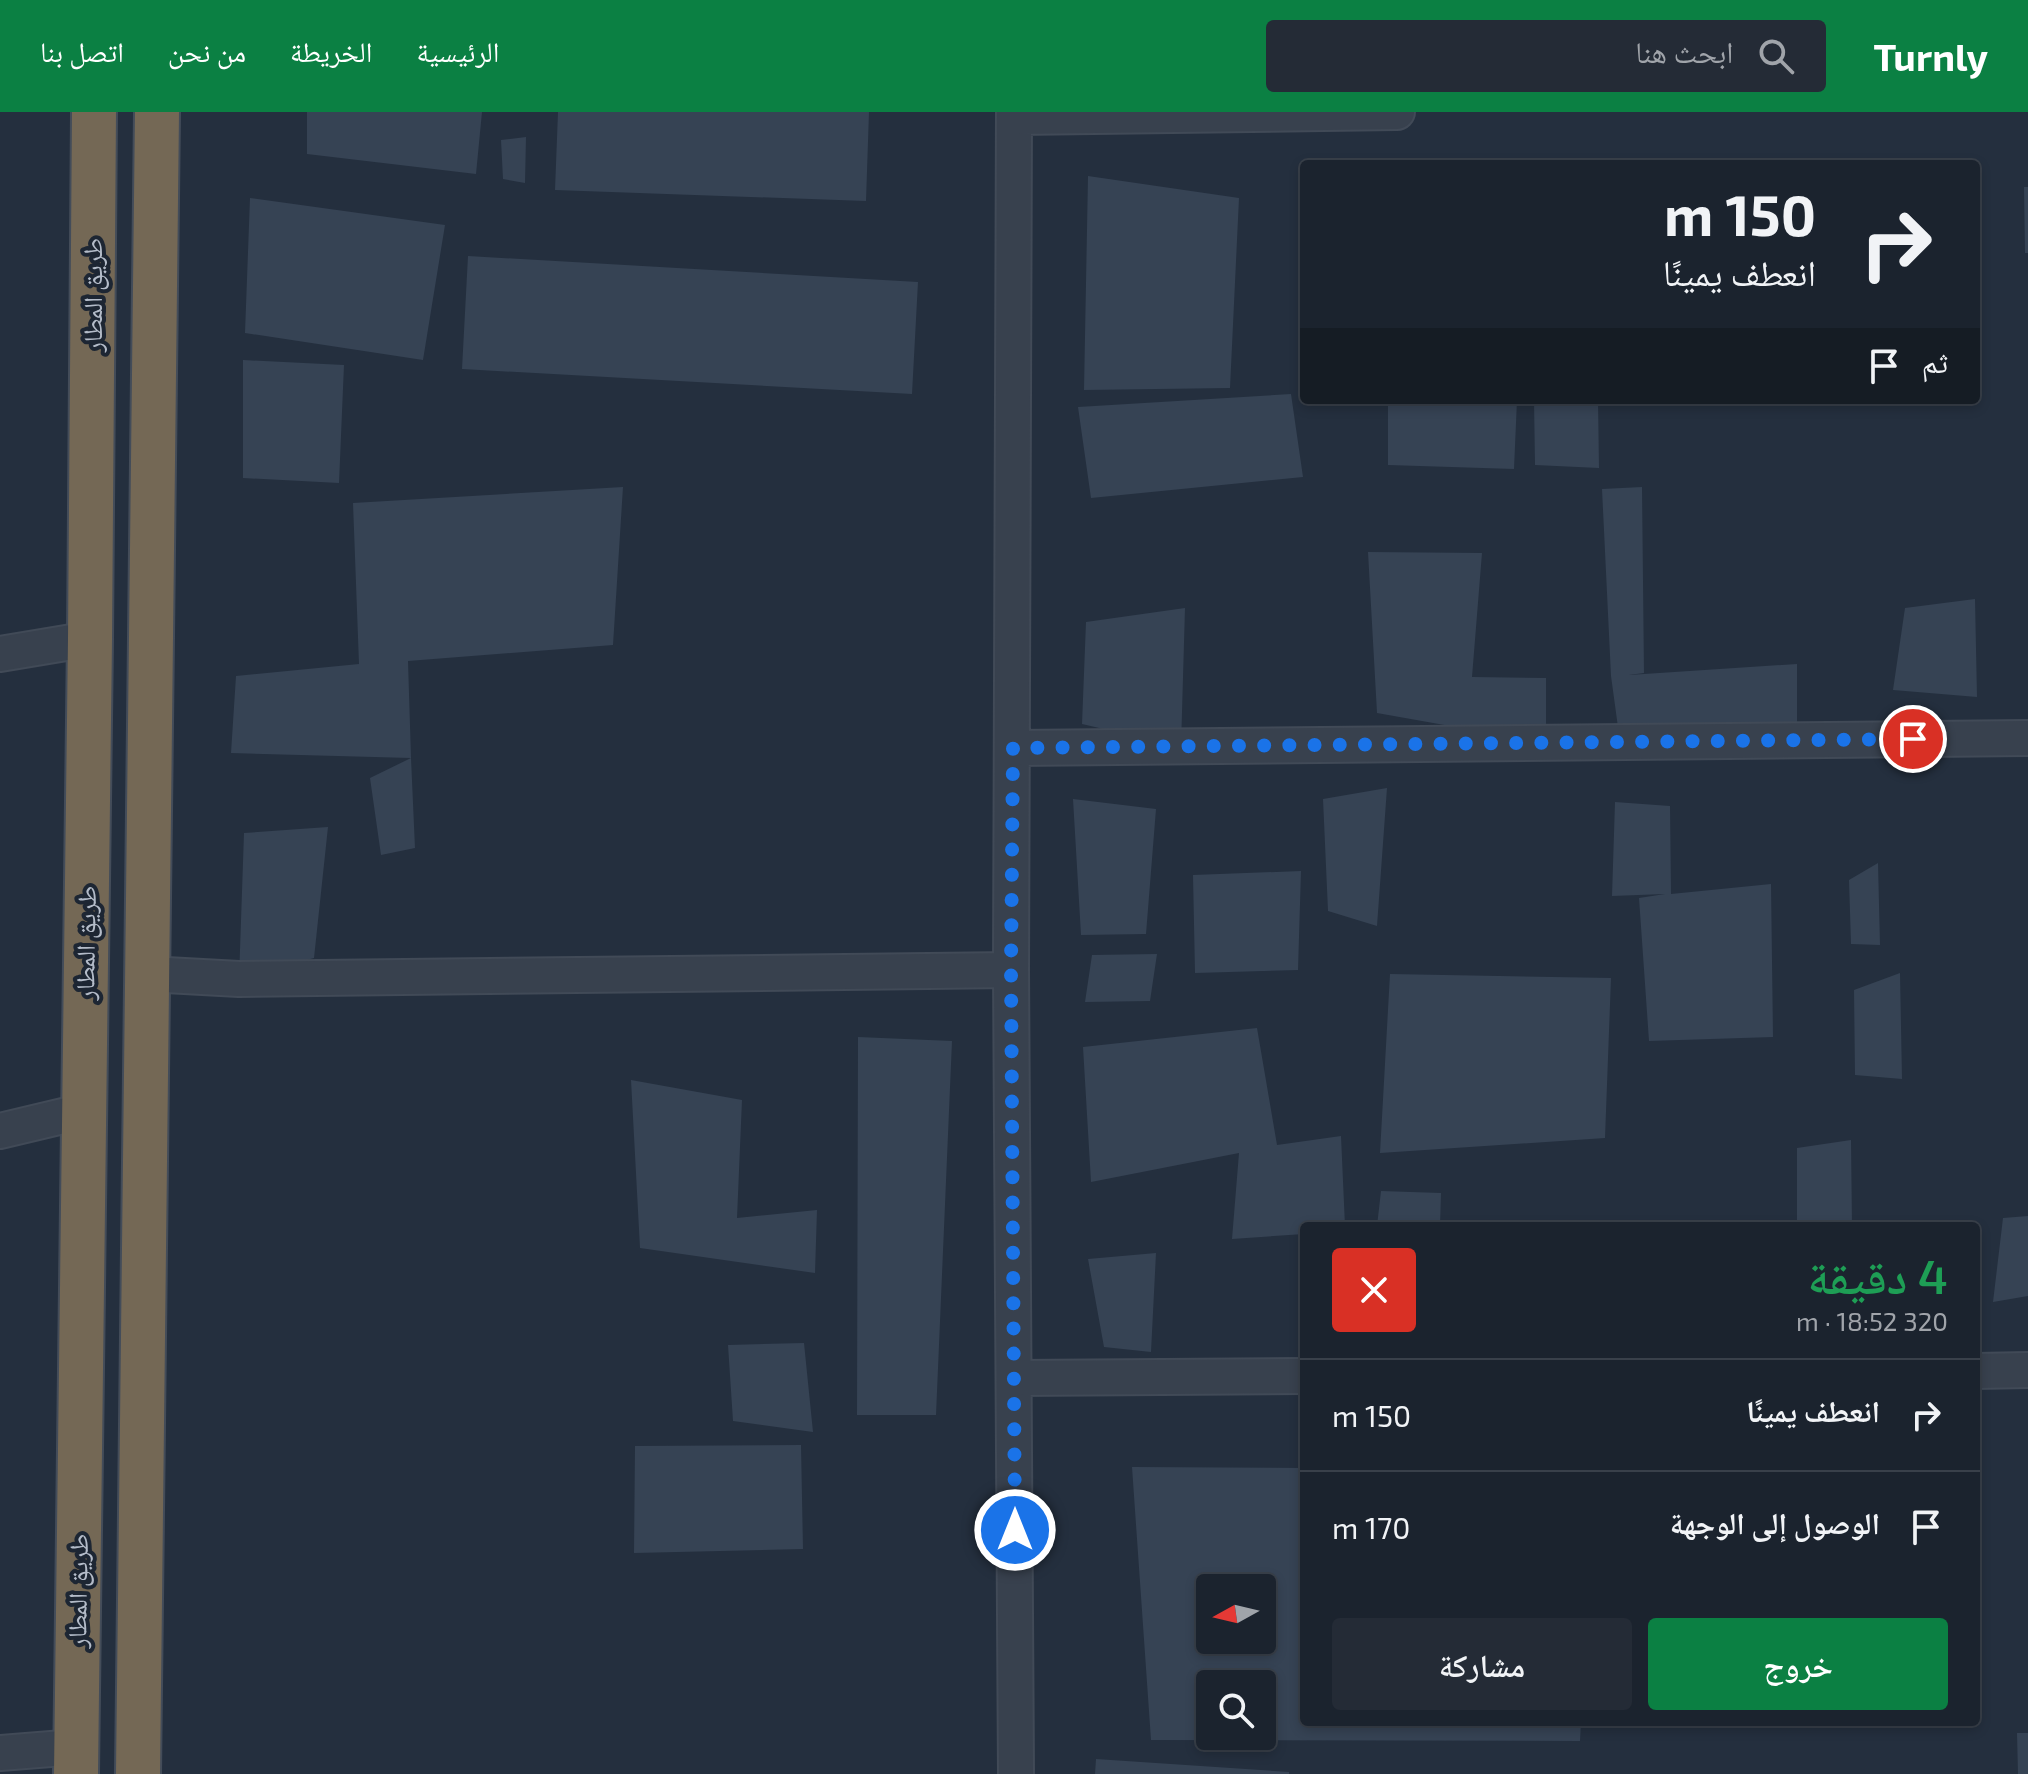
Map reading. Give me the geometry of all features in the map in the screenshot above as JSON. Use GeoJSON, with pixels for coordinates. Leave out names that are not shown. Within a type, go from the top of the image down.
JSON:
{"type":"FeatureCollection","features":[{"type":"Feature","properties":{"kind":"highway","name":"طريق المطار"},"geometry":{"type":"LineString","coordinates":[[76,1760],[94,112]]}},
{"type":"Feature","properties":{"kind":"highway"},"geometry":{"type":"LineString","coordinates":[[138,1774],[157,112]]}},
{"type":"Feature","properties":{"kind":"highway"},"geometry":{"type":"LineString","coordinates":[[80,1381],[143,1375]]}},
{"type":"Feature","properties":{"kind":"street"},"geometry":{"type":"LineString","coordinates":[[1016,1774],[1011,970],[1014,115],[1397,112]]}},
{"type":"Feature","properties":{"kind":"street"},"geometry":{"type":"LineString","coordinates":[[0,654],[90,639]]}},
{"type":"Feature","properties":{"kind":"street"},"geometry":{"type":"LineString","coordinates":[[1013,748],[2028,738]]}},
{"type":"Feature","properties":{"kind":"street"},"geometry":{"type":"LineString","coordinates":[[148,974],[255,979],[1011,970]]}},
{"type":"Feature","properties":{"kind":"street"},"geometry":{"type":"LineString","coordinates":[[0,1131],[84,1111]]}},
{"type":"Feature","properties":{"kind":"street"},"geometry":{"type":"LineString","coordinates":[[1980,1371],[2028,1370]]}},
{"type":"Feature","properties":{"kind":"street"},"geometry":{"type":"LineString","coordinates":[[1015,1378],[1300,1376]]}},
{"type":"Feature","properties":{"kind":"street"},"geometry":{"type":"LineString","coordinates":[[0,1753],[76,1760]]}},
{"type":"Feature","properties":{"kind":"building"},"geometry":{"type":"Polygon","coordinates":[[[307,112],[482,112],[476,174],[307,154],[307,112]]]}},
{"type":"Feature","properties":{"kind":"building"},"geometry":{"type":"Polygon","coordinates":[[[558,112],[869,112],[866,201],[555,190],[558,112]]]}},
{"type":"Feature","properties":{"kind":"building"},"geometry":{"type":"Polygon","coordinates":[[[526,137],[525,183],[503,179],[501,140],[526,137]]]}},
{"type":"Feature","properties":{"kind":"building"},"geometry":{"type":"Polygon","coordinates":[[[1088,176],[1239,198],[1230,388],[1084,390],[1088,176]]]}},
{"type":"Feature","properties":{"kind":"building"},"geometry":{"type":"Polygon","coordinates":[[[2024,187],[2028,187],[2028,253],[2025,253],[2024,187]]]}},
{"type":"Feature","properties":{"kind":"building"},"geometry":{"type":"Polygon","coordinates":[[[250,198],[445,225],[423,360],[245,333],[250,198]]]}},
{"type":"Feature","properties":{"kind":"building"},"geometry":{"type":"Polygon","coordinates":[[[468,256],[918,282],[912,394],[462,369],[468,256]]]}},
{"type":"Feature","properties":{"kind":"building"},"geometry":{"type":"Polygon","coordinates":[[[243,360],[344,365],[339,483],[243,478],[243,360]]]}},
{"type":"Feature","properties":{"kind":"building"},"geometry":{"type":"Polygon","coordinates":[[[1291,394],[1303,477],[1091,498],[1078,407],[1291,394]]]}},
{"type":"Feature","properties":{"kind":"building"},"geometry":{"type":"Polygon","coordinates":[[[1388,404],[1517,404],[1514,469],[1388,465],[1388,404]]]}},
{"type":"Feature","properties":{"kind":"building"},"geometry":{"type":"Polygon","coordinates":[[[1534,404],[1598,404],[1599,468],[1535,465],[1534,404]]]}},
{"type":"Feature","properties":{"kind":"building"},"geometry":{"type":"Polygon","coordinates":[[[623,487],[613,645],[408,661],[411,758],[231,753],[236,676],[359,664],[353,503],[623,487]]]}},
{"type":"Feature","properties":{"kind":"building"},"geometry":{"type":"Polygon","coordinates":[[[1642,487],[1644,673],[1629,675],[1797,664],[1797,740],[1620,742],[1611,676],[1602,489],[1642,487]]]}},
{"type":"Feature","properties":{"kind":"building"},"geometry":{"type":"Polygon","coordinates":[[[1368,552],[1482,553],[1472,677],[1546,678],[1546,743],[1377,713],[1368,552]]]}},
{"type":"Feature","properties":{"kind":"building"},"geometry":{"type":"Polygon","coordinates":[[[1975,599],[1977,697],[1893,690],[1905,608],[1975,599]]]}},
{"type":"Feature","properties":{"kind":"building"},"geometry":{"type":"Polygon","coordinates":[[[1185,608],[1181,747],[1082,724],[1086,622],[1185,608]]]}},
{"type":"Feature","properties":{"kind":"building"},"geometry":{"type":"Polygon","coordinates":[[[411,758],[415,848],[381,855],[370,778],[411,758]]]}},
{"type":"Feature","properties":{"kind":"building"},"geometry":{"type":"Polygon","coordinates":[[[1387,788],[1377,926],[1328,911],[1323,799],[1387,788]]]}},
{"type":"Feature","properties":{"kind":"building"},"geometry":{"type":"Polygon","coordinates":[[[1073,799],[1156,809],[1146,934],[1081,935],[1073,799]]]}},
{"type":"Feature","properties":{"kind":"building"},"geometry":{"type":"Polygon","coordinates":[[[1615,802],[1670,806],[1671,894],[1771,884],[1773,1037],[1649,1041],[1639,898],[1665,894],[1612,896],[1615,802]]]}},
{"type":"Feature","properties":{"kind":"building"},"geometry":{"type":"Polygon","coordinates":[[[328,827],[314,958],[239,979],[244,833],[328,827]]]}},
{"type":"Feature","properties":{"kind":"building"},"geometry":{"type":"Polygon","coordinates":[[[1878,863],[1880,945],[1851,944],[1849,880],[1878,863]]]}},
{"type":"Feature","properties":{"kind":"building"},"geometry":{"type":"Polygon","coordinates":[[[1301,871],[1298,970],[1195,973],[1193,875],[1301,871]]]}},
{"type":"Feature","properties":{"kind":"building"},"geometry":{"type":"Polygon","coordinates":[[[1157,954],[1150,1001],[1085,1002],[1092,955],[1157,954]]]}},
{"type":"Feature","properties":{"kind":"building"},"geometry":{"type":"Polygon","coordinates":[[[1900,973],[1902,1079],[1855,1075],[1854,990],[1900,973]]]}},
{"type":"Feature","properties":{"kind":"building"},"geometry":{"type":"Polygon","coordinates":[[[1390,974],[1611,978],[1605,1138],[1380,1153],[1390,974]]]}},
{"type":"Feature","properties":{"kind":"building"},"geometry":{"type":"Polygon","coordinates":[[[1257,1028],[1277,1145],[1341,1136],[1345,1222],[1300,1222],[1300,1234],[1232,1239],[1239,1153],[1091,1182],[1083,1047],[1257,1028]]]}},
{"type":"Feature","properties":{"kind":"building"},"geometry":{"type":"Polygon","coordinates":[[[858,1037],[952,1041],[936,1415],[857,1415],[858,1037]]]}},
{"type":"Feature","properties":{"kind":"building"},"geometry":{"type":"Polygon","coordinates":[[[631,1080],[742,1100],[737,1218],[817,1210],[815,1273],[640,1248],[631,1080]]]}},
{"type":"Feature","properties":{"kind":"building"},"geometry":{"type":"Polygon","coordinates":[[[1851,1140],[1852,1222],[1797,1222],[1797,1148],[1851,1140]]]}},
{"type":"Feature","properties":{"kind":"building"},"geometry":{"type":"Polygon","coordinates":[[[1381,1191],[1441,1193],[1440,1222],[1377,1222],[1381,1191]]]}},
{"type":"Feature","properties":{"kind":"building"},"geometry":{"type":"Polygon","coordinates":[[[2028,1216],[2028,1296],[1993,1302],[2003,1218],[2028,1216]]]}},
{"type":"Feature","properties":{"kind":"building"},"geometry":{"type":"Polygon","coordinates":[[[1156,1253],[1151,1352],[1104,1347],[1088,1259],[1156,1253]]]}},
{"type":"Feature","properties":{"kind":"building"},"geometry":{"type":"Polygon","coordinates":[[[804,1343],[813,1432],[733,1421],[728,1345],[804,1343]]]}},
{"type":"Feature","properties":{"kind":"building"},"geometry":{"type":"Polygon","coordinates":[[[801,1445],[803,1549],[634,1553],[635,1446],[801,1445]]]}},
{"type":"Feature","properties":{"kind":"building"},"geometry":{"type":"Polygon","coordinates":[[[1132,1467],[1300,1468],[1300,1726],[1581,1726],[1580,1741],[1276,1740],[1276,1670],[1196,1670],[1196,1740],[1151,1740],[1132,1467]]]}},
{"type":"Feature","properties":{"kind":"building"},"geometry":{"type":"Polygon","coordinates":[[[2017,1733],[2028,1733],[2028,1774],[2018,1774],[2017,1733]]]}},
{"type":"Feature","properties":{"kind":"building"},"geometry":{"type":"Polygon","coordinates":[[[1096,1759],[1289,1772],[1289,1774],[1095,1774],[1096,1759]]]}},
{"type":"Feature","properties":{"kind":"route"},"geometry":{"type":"LineString","coordinates":[[1015,1530],[1011,970],[1013,748],[1913,739]]}}]}
